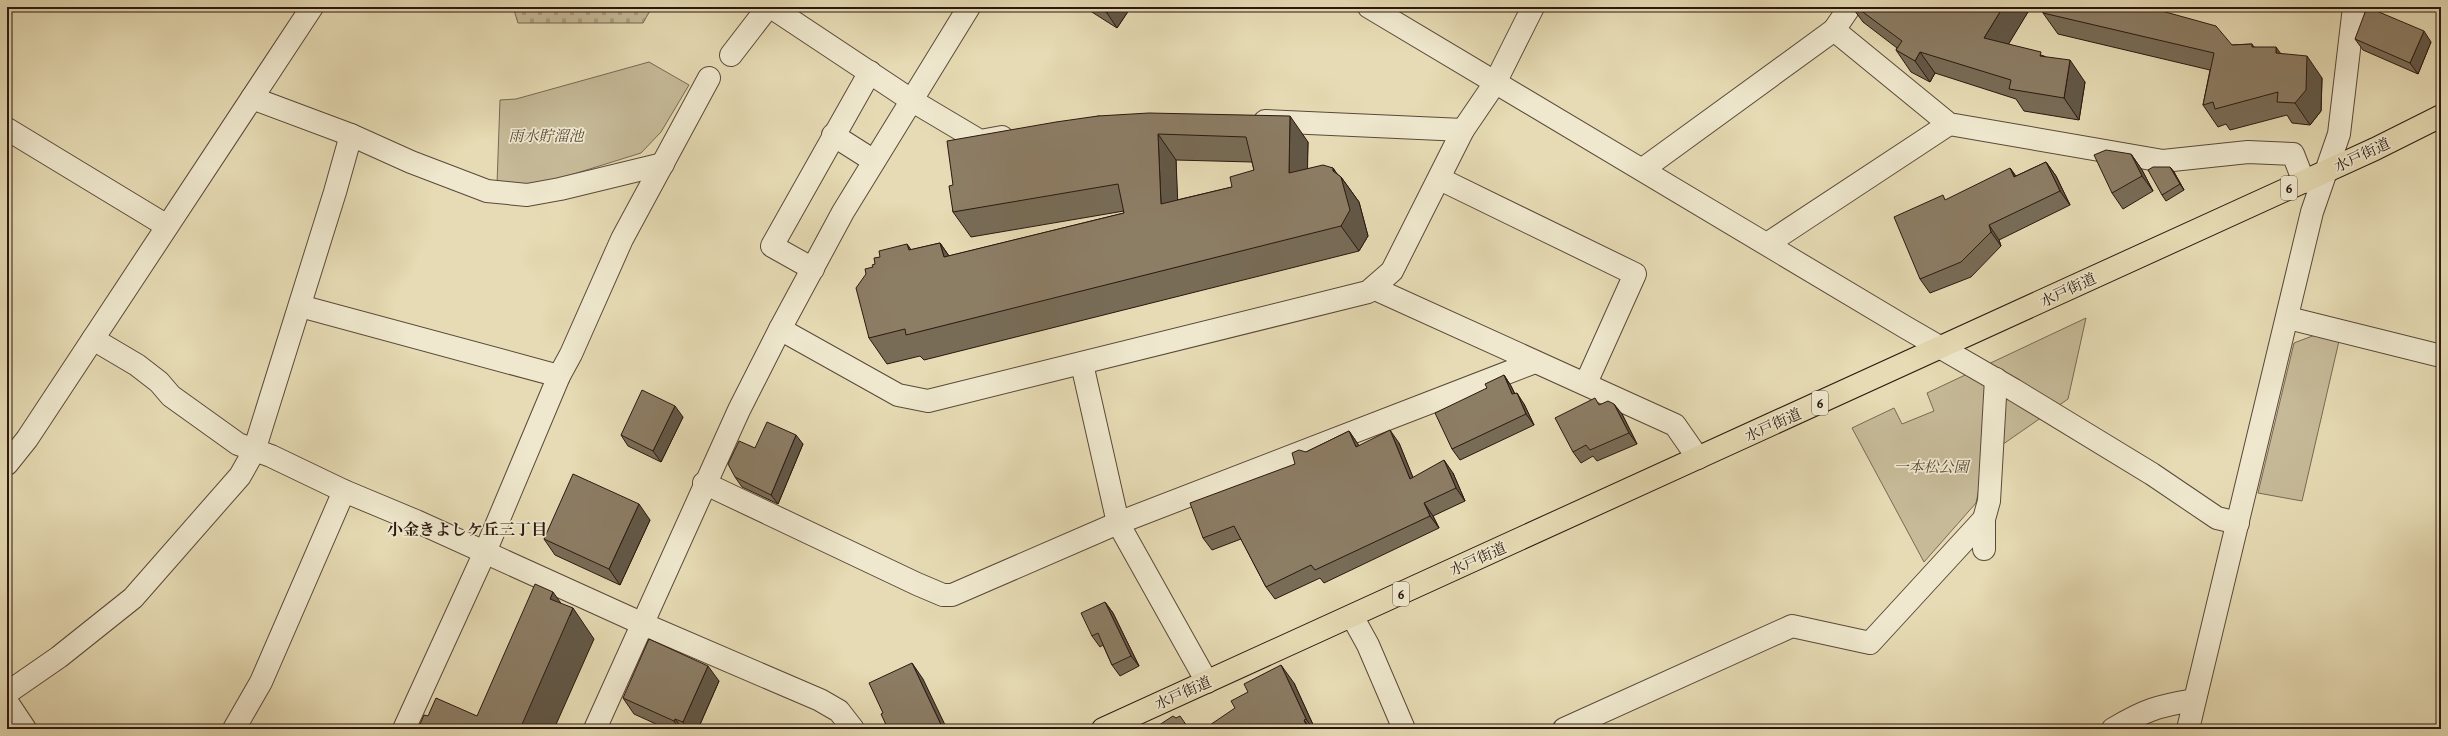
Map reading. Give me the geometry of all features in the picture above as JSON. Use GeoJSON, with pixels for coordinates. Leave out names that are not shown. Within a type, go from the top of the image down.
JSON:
{"type":"FeatureCollection","features":[{"type":"Feature","properties":{"kind":"highway","name":"水戸街道"},"geometry":{"type":"LineString","coordinates":[[1103,729],[1942,348],[2304,182],[2413,131],[2441,116]]}},
{"type":"Feature","properties":{"kind":"street"},"geometry":{"type":"LineString","coordinates":[[7,464],[27,439],[312,7]]}},
{"type":"Feature","properties":{"kind":"street"},"geometry":{"type":"LineString","coordinates":[[731,55],[768,7]]}},
{"type":"Feature","properties":{"kind":"street"},"geometry":{"type":"LineString","coordinates":[[771,7],[911,100],[980,141],[1026,134]]}},
{"type":"Feature","properties":{"kind":"street"},"geometry":{"type":"LineString","coordinates":[[595,729],[643,624],[704,483],[780,329],[843,212],[969,7]]}},
{"type":"Feature","properties":{"kind":"street"},"geometry":{"type":"LineString","coordinates":[[1369,7],[1942,348],[1996,378],[2145,470],[2217,518],[2238,523]]}},
{"type":"Feature","properties":{"kind":"street"},"geometry":{"type":"LineString","coordinates":[[780,329],[898,395],[928,401],[1368,292],[1392,271],[1440,179],[1463,130],[1495,83],[1532,7]]}},
{"type":"Feature","properties":{"kind":"street"},"geometry":{"type":"LineString","coordinates":[[1643,169],[1676,147],[1834,30],[1849,8],[1848,7]]}},
{"type":"Feature","properties":{"kind":"street"},"geometry":{"type":"LineString","coordinates":[[2188,729],[2288,318],[2312,212],[2325,172],[2340,134],[2354,7]]}},
{"type":"Feature","properties":{"kind":"street"},"geometry":{"type":"LineString","coordinates":[[1834,30],[1949,124],[2163,161],[2248,152],[2293,154],[2304,182]]}},
{"type":"Feature","properties":{"kind":"street"},"geometry":{"type":"LineString","coordinates":[[812,269],[772,246],[833,135],[870,72]]}},
{"type":"Feature","properties":{"kind":"street"},"geometry":{"type":"LineString","coordinates":[[404,729],[486,552],[559,376],[571,354],[622,239],[709,78]]}},
{"type":"Feature","properties":{"kind":"street"},"geometry":{"type":"LineString","coordinates":[[252,98],[351,135],[411,162],[487,191],[527,194],[560,189],[663,164]]}},
{"type":"Feature","properties":{"kind":"street"},"geometry":{"type":"LineString","coordinates":[[1244,120],[1463,130]]}},
{"type":"Feature","properties":{"kind":"street"},"geometry":{"type":"LineString","coordinates":[[1767,244],[1949,124]]}},
{"type":"Feature","properties":{"kind":"street"},"geometry":{"type":"LineString","coordinates":[[7,129],[167,226]]}},
{"type":"Feature","properties":{"kind":"street"},"geometry":{"type":"LineString","coordinates":[[7,693],[59,657],[133,598],[240,476],[254,451],[300,306],[351,135]]}},
{"type":"Feature","properties":{"kind":"street"},"geometry":{"type":"LineString","coordinates":[[833,135],[874,161]]}},
{"type":"Feature","properties":{"kind":"street"},"geometry":{"type":"LineString","coordinates":[[1440,179],[1635,274],[1586,383]]}},
{"type":"Feature","properties":{"kind":"street"},"geometry":{"type":"LineString","coordinates":[[1373,288],[1535,362],[1586,383],[1675,425],[1698,458]]}},
{"type":"Feature","properties":{"kind":"street"},"geometry":{"type":"LineString","coordinates":[[300,306],[559,376]]}},
{"type":"Feature","properties":{"kind":"street"},"geometry":{"type":"LineString","coordinates":[[2288,318],[2441,356]]}},
{"type":"Feature","properties":{"kind":"street"},"geometry":{"type":"LineString","coordinates":[[93,339],[137,365],[159,382],[171,396],[238,444],[486,552],[643,624],[820,700],[839,711],[854,729]]}},
{"type":"Feature","properties":{"kind":"street"},"geometry":{"type":"LineString","coordinates":[[704,483],[942,595],[952,595],[1118,523],[1535,362]]}},
{"type":"Feature","properties":{"kind":"street"},"geometry":{"type":"LineString","coordinates":[[1082,364],[1118,523],[1207,682]]}},
{"type":"Feature","properties":{"kind":"street"},"geometry":{"type":"LineString","coordinates":[[1984,549],[1984,519],[1989,501],[1996,378]]}},
{"type":"Feature","properties":{"kind":"street"},"geometry":{"type":"LineString","coordinates":[[234,729],[261,682],[344,491]]}},
{"type":"Feature","properties":{"kind":"street"},"geometry":{"type":"LineString","coordinates":[[1564,729],[1792,626],[1870,642],[1984,519]]}},
{"type":"Feature","properties":{"kind":"street"},"geometry":{"type":"LineString","coordinates":[[1352,616],[1368,645],[1404,729]]}},
{"type":"Feature","properties":{"kind":"street"},"geometry":{"type":"LineString","coordinates":[[2113,729],[2138,714],[2160,705],[2194,700]]}},
{"type":"Feature","properties":{"kind":"street"},"geometry":{"type":"LineString","coordinates":[[7,702],[25,729]]}},
{"type":"Feature","properties":{"kind":"green space"},"geometry":{"type":"Polygon","coordinates":[[[513,7],[652,7],[643,23],[518,23],[513,7]]]}},
{"type":"Feature","properties":{"kind":"green space","name":"雨水貯溜池"},"geometry":{"type":"Polygon","coordinates":[[[649,62],[689,85],[661,132],[641,153],[548,182],[521,185],[497,184],[500,100],[516,99],[649,62]]]}},
{"type":"Feature","properties":{"kind":"green space","name":"一本松公園"},"geometry":{"type":"Polygon","coordinates":[[[2086,318],[2068,399],[1986,456],[1976,503],[1924,562],[1852,428],[1894,408],[1902,424],[1934,411],[1927,393],[2086,318]]]}},
{"type":"Feature","properties":{"kind":"green space"},"geometry":{"type":"Polygon","coordinates":[[[2315,335],[2339,341],[2302,501],[2258,493],[2294,343],[2315,335]]]}},
{"type":"Feature","properties":{"kind":"building"},"geometry":{"type":"Polygon","coordinates":[[[1097,7],[1111,7],[1107,13],[1097,7]]]}},
{"type":"Feature","properties":{"kind":"building"},"geometry":{"type":"Polygon","coordinates":[[[1856,7],[2003,7],[1984,38],[2041,52],[2040,56],[2070,60],[2064,98],[2009,89],[2011,80],[1920,52],[1915,61],[1896,50],[1902,41],[1856,7]]]}},
{"type":"Feature","properties":{"kind":"building"},"geometry":{"type":"Polygon","coordinates":[[[2044,7],[2151,7],[2216,26],[2232,45],[2252,44],[2252,47],[2276,47],[2276,53],[2307,56],[2306,90],[2295,103],[2277,102],[2278,92],[2215,109],[2213,102],[2203,105],[2214,53],[2043,13],[2044,7]]]}},
{"type":"Feature","properties":{"kind":"building"},"geometry":{"type":"Polygon","coordinates":[[[2367,7],[2424,31],[2410,63],[2355,39],[2367,7]]]}},
{"type":"Feature","properties":{"kind":"building"},"geometry":{"type":"Polygon","coordinates":[[[1149,113],[1290,116],[1289,173],[1323,165],[1333,168],[1333,171],[1341,177],[1350,210],[1341,226],[906,335],[905,329],[869,338],[856,288],[866,274],[865,269],[873,267],[872,265],[875,264],[874,258],[880,257],[879,251],[907,244],[909,250],[940,243],[944,257],[1124,213],[1118,184],[953,212],[949,186],[953,185],[947,141],[1098,116],[1149,113]],[[1158,134],[1161,204],[1232,187],[1230,177],[1254,170],[1246,137],[1158,134]]]}},
{"type":"Feature","properties":{"kind":"building"},"geometry":{"type":"Polygon","coordinates":[[[2106,150],[2131,154],[2142,176],[2112,193],[2094,155],[2106,150]]]}},
{"type":"Feature","properties":{"kind":"building"},"geometry":{"type":"Polygon","coordinates":[[[2046,162],[2060,191],[1989,225],[1991,232],[1961,262],[1920,279],[1894,217],[1943,195],[1945,200],[2010,168],[2014,177],[2046,162]]]}},
{"type":"Feature","properties":{"kind":"building"},"geometry":{"type":"Polygon","coordinates":[[[2153,167],[2170,167],[2180,184],[2162,195],[2148,170],[2153,167]]]}},
{"type":"Feature","properties":{"kind":"building"},"geometry":{"type":"Polygon","coordinates":[[[1504,375],[1512,394],[1517,393],[1526,414],[1452,449],[1435,413],[1487,388],[1485,384],[1504,375]]]}},
{"type":"Feature","properties":{"kind":"building"},"geometry":{"type":"Polygon","coordinates":[[[642,390],[675,406],[653,451],[621,435],[642,390]]]}},
{"type":"Feature","properties":{"kind":"building"},"geometry":{"type":"Polygon","coordinates":[[[1595,398],[1599,405],[1608,401],[1614,404],[1629,433],[1590,450],[1586,445],[1573,452],[1555,418],[1595,398]]]}},
{"type":"Feature","properties":{"kind":"building"},"geometry":{"type":"Polygon","coordinates":[[[767,422],[796,435],[771,495],[735,477],[728,464],[739,441],[755,448],[767,422]]]}},
{"type":"Feature","properties":{"kind":"building"},"geometry":{"type":"Polygon","coordinates":[[[1390,430],[1410,479],[1444,460],[1456,488],[1424,503],[1430,516],[1315,570],[1311,565],[1266,587],[1234,526],[1203,538],[1190,503],[1295,464],[1292,453],[1299,450],[1306,452],[1349,431],[1356,447],[1390,430]]]}},
{"type":"Feature","properties":{"kind":"building"},"geometry":{"type":"Polygon","coordinates":[[[573,474],[639,504],[609,569],[544,539],[573,474]]]}},
{"type":"Feature","properties":{"kind":"building"},"geometry":{"type":"Polygon","coordinates":[[[535,584],[553,592],[550,599],[573,608],[520,729],[418,729],[424,715],[428,716],[436,698],[477,716],[535,584]]]}},
{"type":"Feature","properties":{"kind":"building"},"geometry":{"type":"Polygon","coordinates":[[[1105,602],[1131,656],[1112,665],[1098,633],[1092,636],[1081,613],[1105,602]]]}},
{"type":"Feature","properties":{"kind":"building"},"geometry":{"type":"Polygon","coordinates":[[[649,639],[708,666],[683,722],[675,719],[674,721],[623,698],[649,639]]]}},
{"type":"Feature","properties":{"kind":"building"},"geometry":{"type":"Polygon","coordinates":[[[912,663],[943,729],[888,729],[881,714],[883,713],[869,683],[912,663]]]}},
{"type":"Feature","properties":{"kind":"building"},"geometry":{"type":"Polygon","coordinates":[[[1281,665],[1306,719],[1304,720],[1308,729],[1204,729],[1235,708],[1231,701],[1248,692],[1244,684],[1281,665]]]}},
{"type":"Feature","properties":{"kind":"building"},"geometry":{"type":"Polygon","coordinates":[[[1173,716],[1176,718],[1180,716],[1189,729],[1153,729],[1173,716]]]}},
{"type":"Feature","properties":{"kind":"district","name":"小金きよしケ丘三丁目"},"geometry":{"type":"Point","coordinates":[467,529]}}]}
